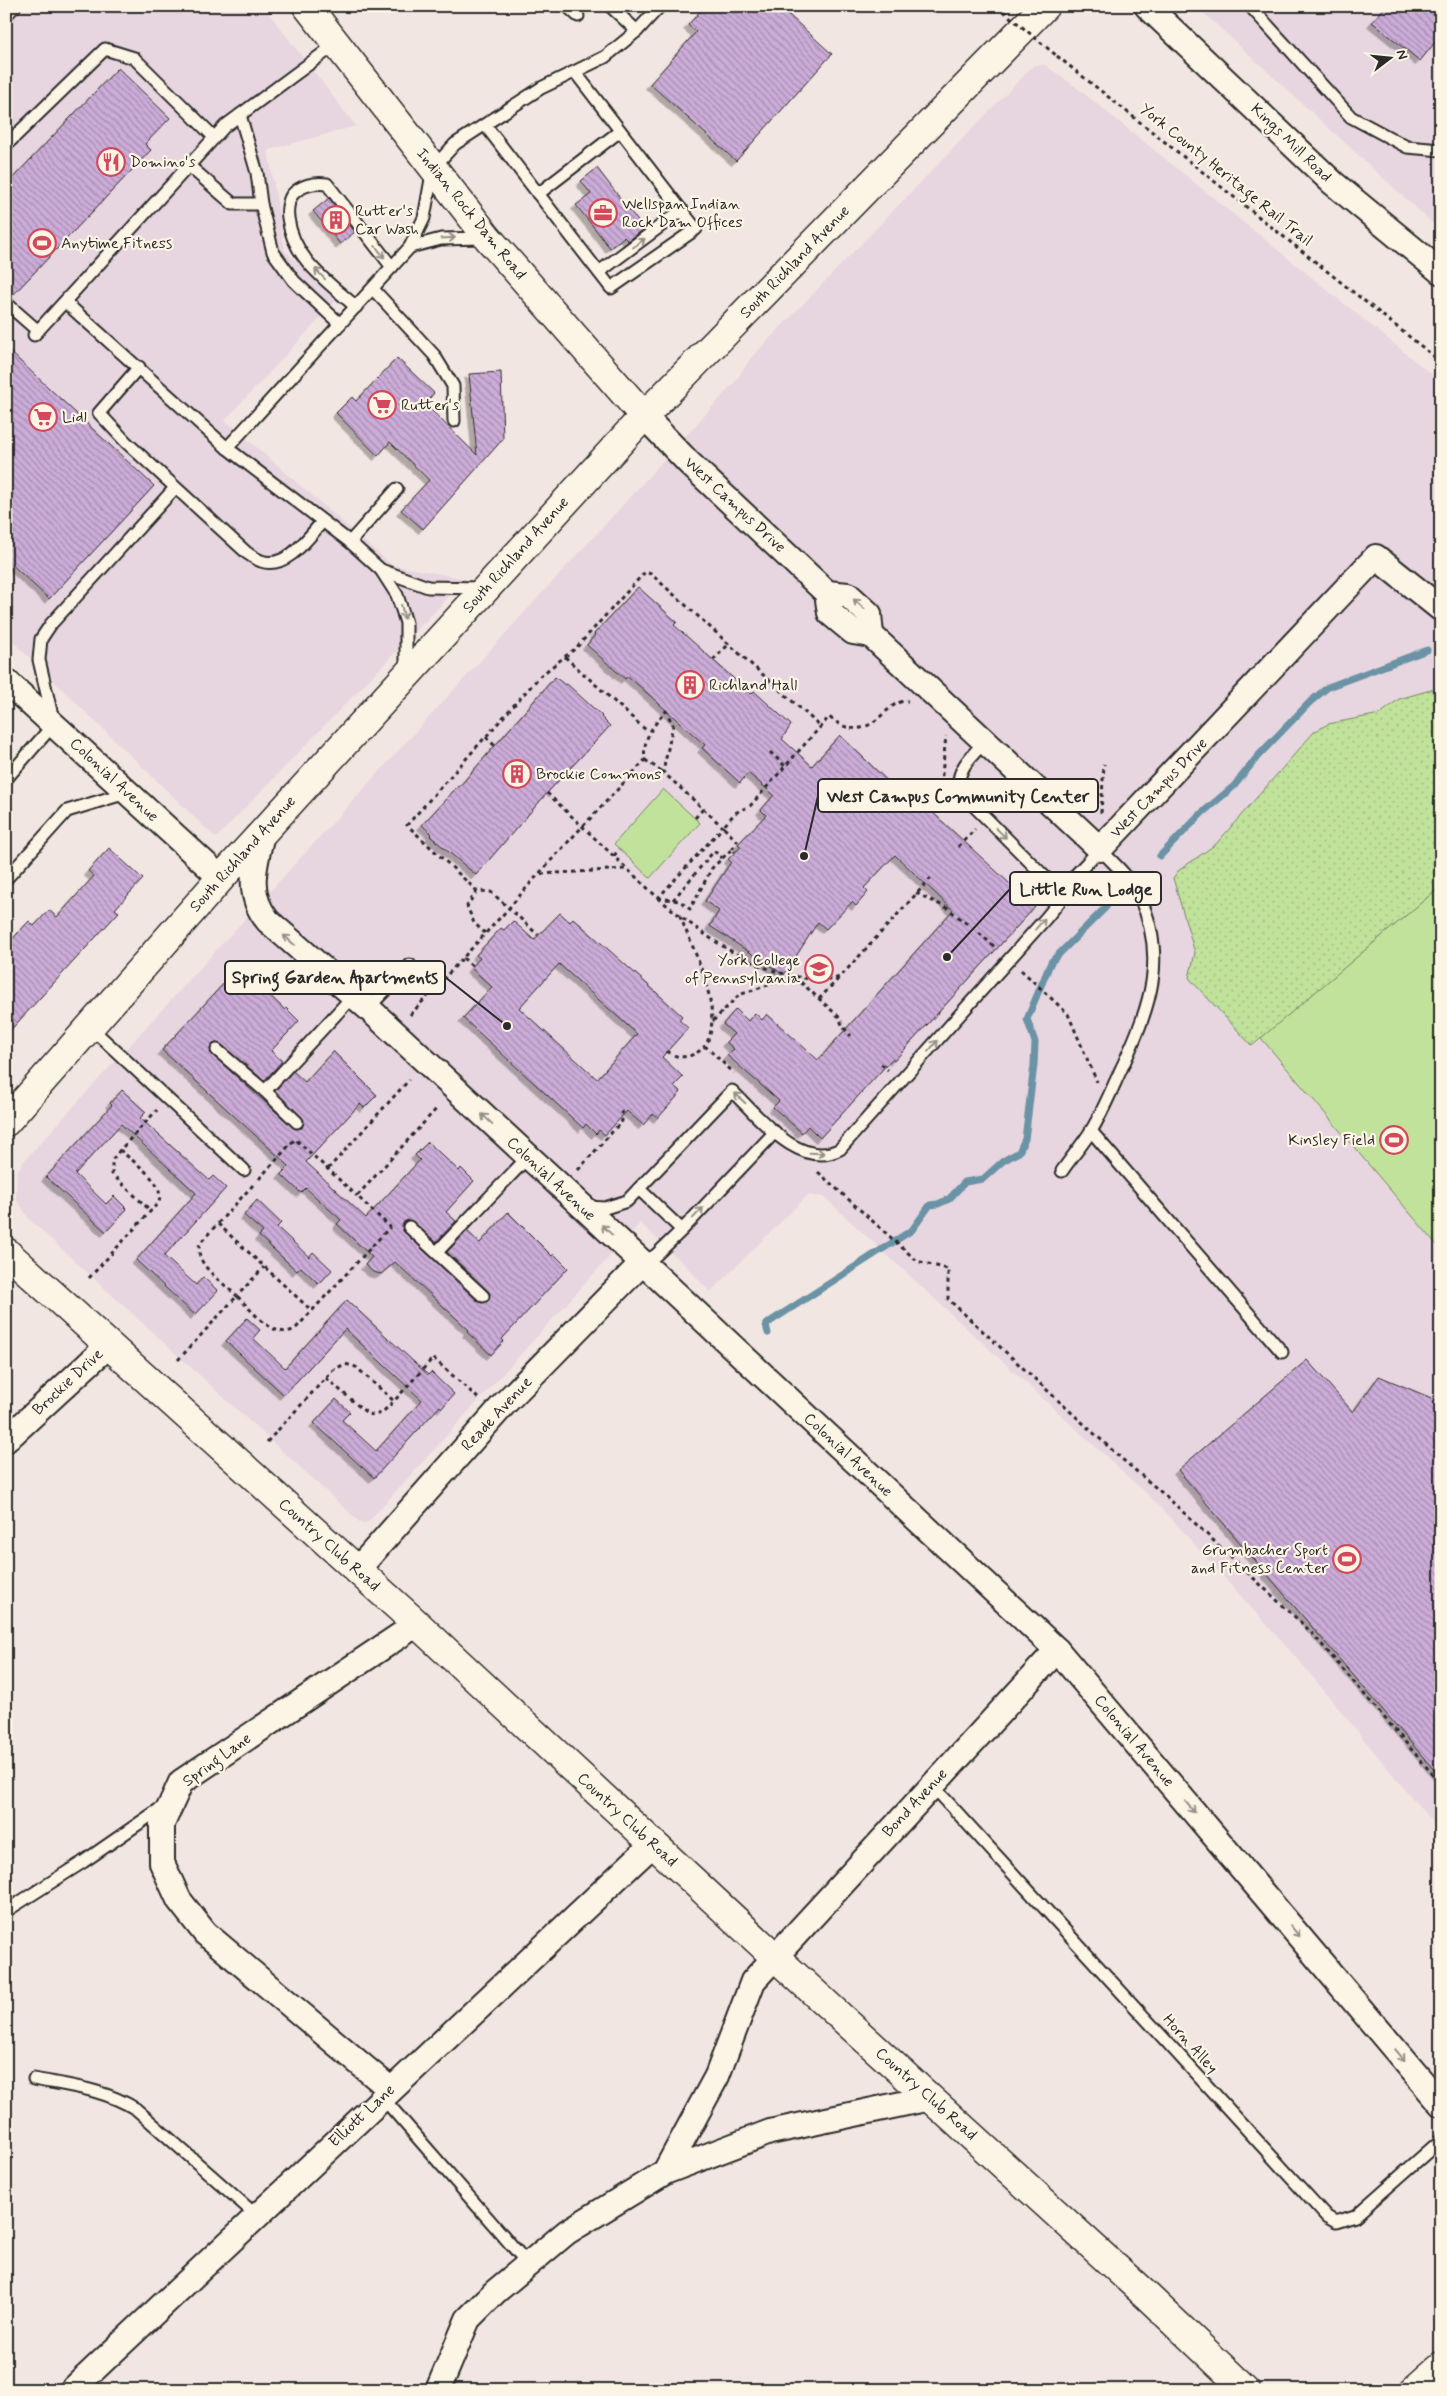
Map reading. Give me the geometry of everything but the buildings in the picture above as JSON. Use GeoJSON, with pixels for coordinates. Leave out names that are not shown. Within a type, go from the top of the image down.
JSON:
{"type":"FeatureCollection","features":[{"type":"Feature","properties":{"kind":"main road","name":"Indian Rock Dam Road"},"geometry":{"type":"LineString","coordinates":[[307,6],[488,238],[644,416]]}},
{"type":"Feature","properties":{"kind":"main road","name":"South Richland Avenue"},"geometry":{"type":"LineString","coordinates":[[6,1122],[221,878],[484,588],[644,416],[1045,6]]}},
{"type":"Feature","properties":{"kind":"main road","name":"Country Club Road"},"geometry":{"type":"LineString","coordinates":[[6,1252],[417,1624],[774,1956],[1140,2290],[1246,2390]]}},
{"type":"Feature","properties":{"kind":"main road"},"geometry":{"type":"LineString","coordinates":[[1414,2390],[1441,2366]]}},
{"type":"Feature","properties":{"kind":"street","name":"Kings Mill Road"},"geometry":{"type":"LineString","coordinates":[[1147,6],[1333,183],[1441,272]]}},
{"type":"Feature","properties":{"kind":"street","name":"West Campus Drive"},"geometry":{"type":"LineString","coordinates":[[644,416],[690,463],[827,593],[848,595],[869,614],[871,635],[1100,849],[1376,557],[1441,609]]}},
{"type":"Feature","properties":{"kind":"street","name":"Colonial Avenue"},"geometry":{"type":"LineString","coordinates":[[6,681],[126,793],[221,878]]}},
{"type":"Feature","properties":{"kind":"street","name":"Colonial Avenue"},"geometry":{"type":"LineString","coordinates":[[262,834],[252,875],[253,890],[262,913],[583,1207],[1057,1650],[1441,2104]]}},
{"type":"Feature","properties":{"kind":"street","name":"Reade Avenue"},"geometry":{"type":"LineString","coordinates":[[357,1570],[504,1404],[642,1263]]}},
{"type":"Feature","properties":{"kind":"street","name":"Brockie Drive"},"geometry":{"type":"LineString","coordinates":[[6,1440],[109,1345]]}},
{"type":"Feature","properties":{"kind":"street","name":"Spring Lane"},"geometry":{"type":"LineString","coordinates":[[386,2093],[205,1932],[179,1900],[162,1863],[162,1824],[181,1782],[417,1624]]}},
{"type":"Feature","properties":{"kind":"street","name":"Bond Avenue"},"geometry":{"type":"LineString","coordinates":[[664,2172],[717,2076],[754,1980],[1057,1650]]}},
{"type":"Feature","properties":{"kind":"street","name":"Elliott Lane"},"geometry":{"type":"LineString","coordinates":[[72,2390],[653,1844]]}},
{"type":"Feature","properties":{"kind":"street"},"geometry":{"type":"LineString","coordinates":[[438,2390],[468,2319],[495,2292],[567,2232],[664,2172],[770,2132],[930,2098]]}},
{"type":"Feature","properties":{"kind":"lane"},"geometry":{"type":"LineString","coordinates":[[6,15],[15,6]]}},
{"type":"Feature","properties":{"kind":"lane"},"geometry":{"type":"LineString","coordinates":[[568,6],[578,16]]}},
{"type":"Feature","properties":{"kind":"lane"},"geometry":{"type":"LineString","coordinates":[[610,6],[638,31]]}},
{"type":"Feature","properties":{"kind":"lane"},"geometry":{"type":"LineString","coordinates":[[227,448],[410,247],[424,218],[433,168],[455,144],[541,88],[605,57],[638,31],[660,6]]}},
{"type":"Feature","properties":{"kind":"lane"},"geometry":{"type":"LineString","coordinates":[[1250,6],[1352,117],[1407,147],[1441,150]]}},
{"type":"Feature","properties":{"kind":"lane"},"geometry":{"type":"LineString","coordinates":[[6,303],[36,333],[214,137],[240,115],[336,44]]}},
{"type":"Feature","properties":{"kind":"lane"},"geometry":{"type":"LineString","coordinates":[[6,145],[105,50],[134,58],[214,137]]}},
{"type":"Feature","properties":{"kind":"lane"},"geometry":{"type":"LineString","coordinates":[[485,125],[611,288],[696,229],[574,72]]}},
{"type":"Feature","properties":{"kind":"lane"},"geometry":{"type":"LineString","coordinates":[[240,115],[257,173],[261,204],[273,252],[294,281],[340,324]]}},
{"type":"Feature","properties":{"kind":"lane"},"geometry":{"type":"LineString","coordinates":[[538,194],[620,131]]}},
{"type":"Feature","properties":{"kind":"lane"},"geometry":{"type":"LineString","coordinates":[[188,165],[233,204],[261,204]]}},
{"type":"Feature","properties":{"kind":"lane"},"geometry":{"type":"LineString","coordinates":[[356,307],[299,253],[290,234],[288,214],[290,198],[305,186],[318,183],[327,184],[392,266]]}},
{"type":"Feature","properties":{"kind":"lane"},"geometry":{"type":"LineString","coordinates":[[600,272],[682,210]]}},
{"type":"Feature","properties":{"kind":"lane"},"geometry":{"type":"LineString","coordinates":[[410,247],[441,239],[488,238]]}},
{"type":"Feature","properties":{"kind":"lane"},"geometry":{"type":"LineString","coordinates":[[373,289],[434,355],[453,386],[454,421]]}},
{"type":"Feature","properties":{"kind":"lane"},"geometry":{"type":"LineString","coordinates":[[65,302],[227,448],[350,542],[381,570],[397,595],[406,623],[406,676]]}},
{"type":"Feature","properties":{"kind":"lane"},"geometry":{"type":"LineString","coordinates":[[139,368],[99,412],[126,442],[247,553],[260,561],[270,563],[288,556],[304,544],[322,522]]}},
{"type":"Feature","properties":{"kind":"lane"},"geometry":{"type":"LineString","coordinates":[[6,779],[54,724],[39,660],[41,639],[51,624],[175,488]]}},
{"type":"Feature","properties":{"kind":"lane"},"geometry":{"type":"LineString","coordinates":[[350,542],[397,488]]}},
{"type":"Feature","properties":{"kind":"lane"},"geometry":{"type":"LineString","coordinates":[[381,570],[428,586],[484,588]]}},
{"type":"Feature","properties":{"kind":"lane"},"geometry":{"type":"LineString","coordinates":[[986,741],[968,759],[962,769],[958,785],[960,792],[1061,893]]}},
{"type":"Feature","properties":{"kind":"lane"},"geometry":{"type":"LineString","coordinates":[[6,879],[67,812],[126,793]]}},
{"type":"Feature","properties":{"kind":"lane"},"geometry":{"type":"LineString","coordinates":[[583,1207],[605,1208],[626,1201],[732,1091],[791,1146],[811,1154],[833,1153],[840,1149],[1009,960],[1059,902],[1061,893],[1100,849],[1138,893],[1153,942],[1154,970],[1147,1009],[1105,1104],[1091,1131],[1062,1171]]}},
{"type":"Feature","properties":{"kind":"lane"},"geometry":{"type":"LineString","coordinates":[[265,1091],[360,1002],[410,965]]}},
{"type":"Feature","properties":{"kind":"lane"},"geometry":{"type":"LineString","coordinates":[[90,1027],[244,1170]]}},
{"type":"Feature","properties":{"kind":"lane"},"geometry":{"type":"LineString","coordinates":[[217,1050],[265,1091],[296,1122]]}},
{"type":"Feature","properties":{"kind":"lane"},"geometry":{"type":"LineString","coordinates":[[1091,1131],[1282,1352]]}},
{"type":"Feature","properties":{"kind":"lane"},"geometry":{"type":"LineString","coordinates":[[642,1263],[656,1255],[682,1230],[775,1132]]}},
{"type":"Feature","properties":{"kind":"lane"},"geometry":{"type":"LineString","coordinates":[[437,1252],[528,1157]]}},
{"type":"Feature","properties":{"kind":"lane"},"geometry":{"type":"LineString","coordinates":[[638,1189],[682,1230]]}},
{"type":"Feature","properties":{"kind":"lane"},"geometry":{"type":"LineString","coordinates":[[410,1227],[483,1296]]}},
{"type":"Feature","properties":{"kind":"lane","name":"Horn Alley"},"geometry":{"type":"LineString","coordinates":[[932,1785],[1327,2217],[1336,2222],[1355,2216],[1441,2140]]}},
{"type":"Feature","properties":{"kind":"lane"},"geometry":{"type":"LineString","coordinates":[[6,1911],[83,1862],[173,1799]]}},
{"type":"Feature","properties":{"kind":"lane"},"geometry":{"type":"LineString","coordinates":[[34,2079],[117,2097],[136,2109],[257,2216]]}},
{"type":"Feature","properties":{"kind":"lane"},"geometry":{"type":"LineString","coordinates":[[386,2093],[528,2264]]}},
{"type":"Feature","properties":{"kind":"path","name":"York County Heritage Rail Trail"},"geometry":{"type":"LineString","coordinates":[[997,6],[1441,362]]}},
{"type":"Feature","properties":{"kind":"path"},"geometry":{"type":"LineString","coordinates":[[538,935],[491,892],[477,891],[407,825],[540,676],[565,657],[645,572],[651,574],[821,727]]}},
{"type":"Feature","properties":{"kind":"path"},"geometry":{"type":"LineString","coordinates":[[713,660],[729,644]]}},
{"type":"Feature","properties":{"kind":"path"},"geometry":{"type":"LineString","coordinates":[[565,657],[648,732]]}},
{"type":"Feature","properties":{"kind":"path"},"geometry":{"type":"LineString","coordinates":[[658,898],[735,813],[750,806],[830,717],[848,728],[864,727],[900,703],[906,700],[912,702]]}},
{"type":"Feature","properties":{"kind":"path"},"geometry":{"type":"LineString","coordinates":[[410,1016],[645,760],[644,751],[648,732],[666,711],[673,725],[663,772]]}},
{"type":"Feature","properties":{"kind":"path"},"geometry":{"type":"LineString","coordinates":[[942,787],[940,779],[947,740],[944,729]]}},
{"type":"Feature","properties":{"kind":"path"},"geometry":{"type":"LineString","coordinates":[[486,737],[495,746]]}},
{"type":"Feature","properties":{"kind":"path"},"geometry":{"type":"LineString","coordinates":[[770,752],[785,766]]}},
{"type":"Feature","properties":{"kind":"path"},"geometry":{"type":"LineString","coordinates":[[645,760],[663,772],[737,841],[732,849],[712,868],[690,909],[680,901],[658,898]]}},
{"type":"Feature","properties":{"kind":"path"},"geometry":{"type":"LineString","coordinates":[[1101,818],[1104,764]]}},
{"type":"Feature","properties":{"kind":"path"},"geometry":{"type":"LineString","coordinates":[[547,793],[658,898],[724,948],[746,959],[794,976],[823,981],[841,976]]}},
{"type":"Feature","properties":{"kind":"path"},"geometry":{"type":"LineString","coordinates":[[695,818],[703,809]]}},
{"type":"Feature","properties":{"kind":"path"},"geometry":{"type":"LineString","coordinates":[[969,822],[982,836]]}},
{"type":"Feature","properties":{"kind":"path"},"geometry":{"type":"LineString","coordinates":[[958,847],[975,829]]}},
{"type":"Feature","properties":{"kind":"path"},"geometry":{"type":"LineString","coordinates":[[614,856],[619,849]]}},
{"type":"Feature","properties":{"kind":"path"},"geometry":{"type":"LineString","coordinates":[[732,849],[735,852]]}},
{"type":"Feature","properties":{"kind":"path"},"geometry":{"type":"LineString","coordinates":[[672,900],[714,851],[722,858]]}},
{"type":"Feature","properties":{"kind":"path"},"geometry":{"type":"LineString","coordinates":[[541,874],[628,869]]}},
{"type":"Feature","properties":{"kind":"path"},"geometry":{"type":"LineString","coordinates":[[819,999],[931,878]]}},
{"type":"Feature","properties":{"kind":"path"},"geometry":{"type":"LineString","coordinates":[[477,891],[468,906],[474,923],[485,933]]}},
{"type":"Feature","properties":{"kind":"path"},"geometry":{"type":"LineString","coordinates":[[916,894],[947,908],[970,926]]}},
{"type":"Feature","properties":{"kind":"path"},"geometry":{"type":"LineString","coordinates":[[667,1051],[673,1056],[684,1057],[698,1052],[705,1046],[711,1035],[713,1022],[703,977],[680,916]]}},
{"type":"Feature","properties":{"kind":"path"},"geometry":{"type":"LineString","coordinates":[[979,933],[1068,1014],[1097,1082]]}},
{"type":"Feature","properties":{"kind":"path"},"geometry":{"type":"LineString","coordinates":[[462,958],[472,966]]}},
{"type":"Feature","properties":{"kind":"path"},"geometry":{"type":"LineString","coordinates":[[794,976],[839,1017],[843,1027],[850,1036]]}},
{"type":"Feature","properties":{"kind":"path"},"geometry":{"type":"LineString","coordinates":[[713,1022],[739,995],[794,976]]}},
{"type":"Feature","properties":{"kind":"path"},"geometry":{"type":"LineString","coordinates":[[705,1046],[741,1080]]}},
{"type":"Feature","properties":{"kind":"path"},"geometry":{"type":"LineString","coordinates":[[881,1064],[891,1073]]}},
{"type":"Feature","properties":{"kind":"path"},"geometry":{"type":"LineString","coordinates":[[328,1169],[409,1080]]}},
{"type":"Feature","properties":{"kind":"path"},"geometry":{"type":"LineString","coordinates":[[151,1211],[112,1174],[112,1160],[160,1106]]}},
{"type":"Feature","properties":{"kind":"path"},"geometry":{"type":"LineString","coordinates":[[357,1196],[438,1106]]}},
{"type":"Feature","properties":{"kind":"path"},"geometry":{"type":"LineString","coordinates":[[578,1170],[622,1121],[622,1113],[618,1110]]}},
{"type":"Feature","properties":{"kind":"path"},"geometry":{"type":"LineString","coordinates":[[295,1140],[328,1169],[390,1227],[296,1328],[283,1333],[274,1330],[199,1258],[200,1243],[295,1140]]}},
{"type":"Feature","properties":{"kind":"path"},"geometry":{"type":"LineString","coordinates":[[89,1278],[159,1202],[159,1187],[120,1150]]}},
{"type":"Feature","properties":{"kind":"path"},"geometry":{"type":"LineString","coordinates":[[818,1172],[917,1261],[948,1269],[948,1299],[1129,1466],[1168,1497],[1311,1632],[1441,1784]]}},
{"type":"Feature","properties":{"kind":"path"},"geometry":{"type":"LineString","coordinates":[[218,1224],[312,1312]]}},
{"type":"Feature","properties":{"kind":"path"},"geometry":{"type":"LineString","coordinates":[[178,1360],[264,1267]]}},
{"type":"Feature","properties":{"kind":"path"},"geometry":{"type":"LineString","coordinates":[[326,1378],[360,1410],[371,1415],[383,1412],[433,1358],[480,1400]]}},
{"type":"Feature","properties":{"kind":"path"},"geometry":{"type":"LineString","coordinates":[[267,1442],[326,1378],[341,1365],[353,1365],[394,1401]]}},
{"type":"Feature","properties":{"kind":"shaded area"},"geometry":{"type":"Polygon","coordinates":[[[6,6],[263,6],[356,126],[268,150],[285,251],[337,300],[225,420],[392,565],[466,579],[216,838],[6,635],[6,6]]]}},
{"type":"Feature","properties":{"kind":"shaded area"},"geometry":{"type":"Polygon","coordinates":[[[1196,6],[1441,6],[1441,231],[1196,6]]]}},
{"type":"Feature","properties":{"kind":"shaded area","name":"York College of Pennsylvania"},"geometry":{"type":"Polygon","coordinates":[[[1034,65],[1045,65],[1076,87],[1441,382],[1441,1833],[1303,1665],[1160,1506],[824,1197],[808,1195],[710,1292],[685,1265],[640,1223],[368,1522],[362,1524],[29,1219],[16,1198],[17,1172],[23,1162],[735,382],[751,358],[1034,65]]]}},
{"type":"Feature","properties":{"kind":"green space"},"geometry":{"type":"Polygon","coordinates":[[[1441,687],[1441,886],[1252,1046],[1189,978],[1195,953],[1173,878],[1178,871],[1216,844],[1314,732],[1328,724],[1380,714],[1399,699],[1441,687]]]}},
{"type":"Feature","properties":{"kind":"green space"},"geometry":{"type":"Polygon","coordinates":[[[663,789],[700,823],[650,878],[614,844],[663,789]]]}},
{"type":"Feature","properties":{"kind":"green space","name":"Kinsley Field"},"geometry":{"type":"Polygon","coordinates":[[[1441,886],[1441,1242],[1437,1245],[1261,1038],[1441,886]]]}},
{"type":"Feature","properties":{"kind":"waterway"},"geometry":{"type":"LineString","coordinates":[[1160,856],[1202,813],[1234,786],[1258,756],[1310,702],[1328,687],[1427,650]]}},
{"type":"Feature","properties":{"kind":"waterway"},"geometry":{"type":"LineString","coordinates":[[768,1333],[766,1325],[771,1321],[912,1230],[930,1205],[949,1199],[965,1182],[983,1179],[1003,1161],[1019,1152],[1025,1139],[1034,1065],[1035,1042],[1027,1019],[1051,962],[1106,907]]}},
{"type":"Feature","properties":{"kind":"place","name":"Domino's"},"geometry":{"type":"Point","coordinates":[111,162]}},
{"type":"Feature","properties":{"kind":"place","name":"Wellspan Indian Rock Dam Offices"},"geometry":{"type":"Point","coordinates":[603,213]}},
{"type":"Feature","properties":{"kind":"place","name":"Rutter's Car Wash"},"geometry":{"type":"Point","coordinates":[336,220]}},
{"type":"Feature","properties":{"kind":"place","name":"Anytime Fitness"},"geometry":{"type":"Point","coordinates":[42,243]}},
{"type":"Feature","properties":{"kind":"place","name":"Rutter's"},"geometry":{"type":"Point","coordinates":[382,405]}},
{"type":"Feature","properties":{"kind":"place","name":"Lidl"},"geometry":{"type":"Point","coordinates":[43,417]}},
{"type":"Feature","properties":{"kind":"place","name":"Richland Hall"},"geometry":{"type":"Point","coordinates":[690,685]}},
{"type":"Feature","properties":{"kind":"place","name":"Brockie Commons"},"geometry":{"type":"Point","coordinates":[517,774]}},
{"type":"Feature","properties":{"kind":"place","name":"West Campus Community Center"},"geometry":{"type":"Point","coordinates":[804,856]}},
{"type":"Feature","properties":{"kind":"place","name":"Little Run Lodge"},"geometry":{"type":"Point","coordinates":[947,957]}},
{"type":"Feature","properties":{"kind":"place","name":"York College of Pennsylvania"},"geometry":{"type":"Point","coordinates":[819,969]}},
{"type":"Feature","properties":{"kind":"place","name":"Spring Garden Apartments"},"geometry":{"type":"Point","coordinates":[507,1026]}},
{"type":"Feature","properties":{"kind":"place","name":"Kinsley Field"},"geometry":{"type":"Point","coordinates":[1394,1140]}},
{"type":"Feature","properties":{"kind":"place","name":"Grumbacher Sport and Fitness Center"},"geometry":{"type":"Point","coordinates":[1347,1559]}}]}
